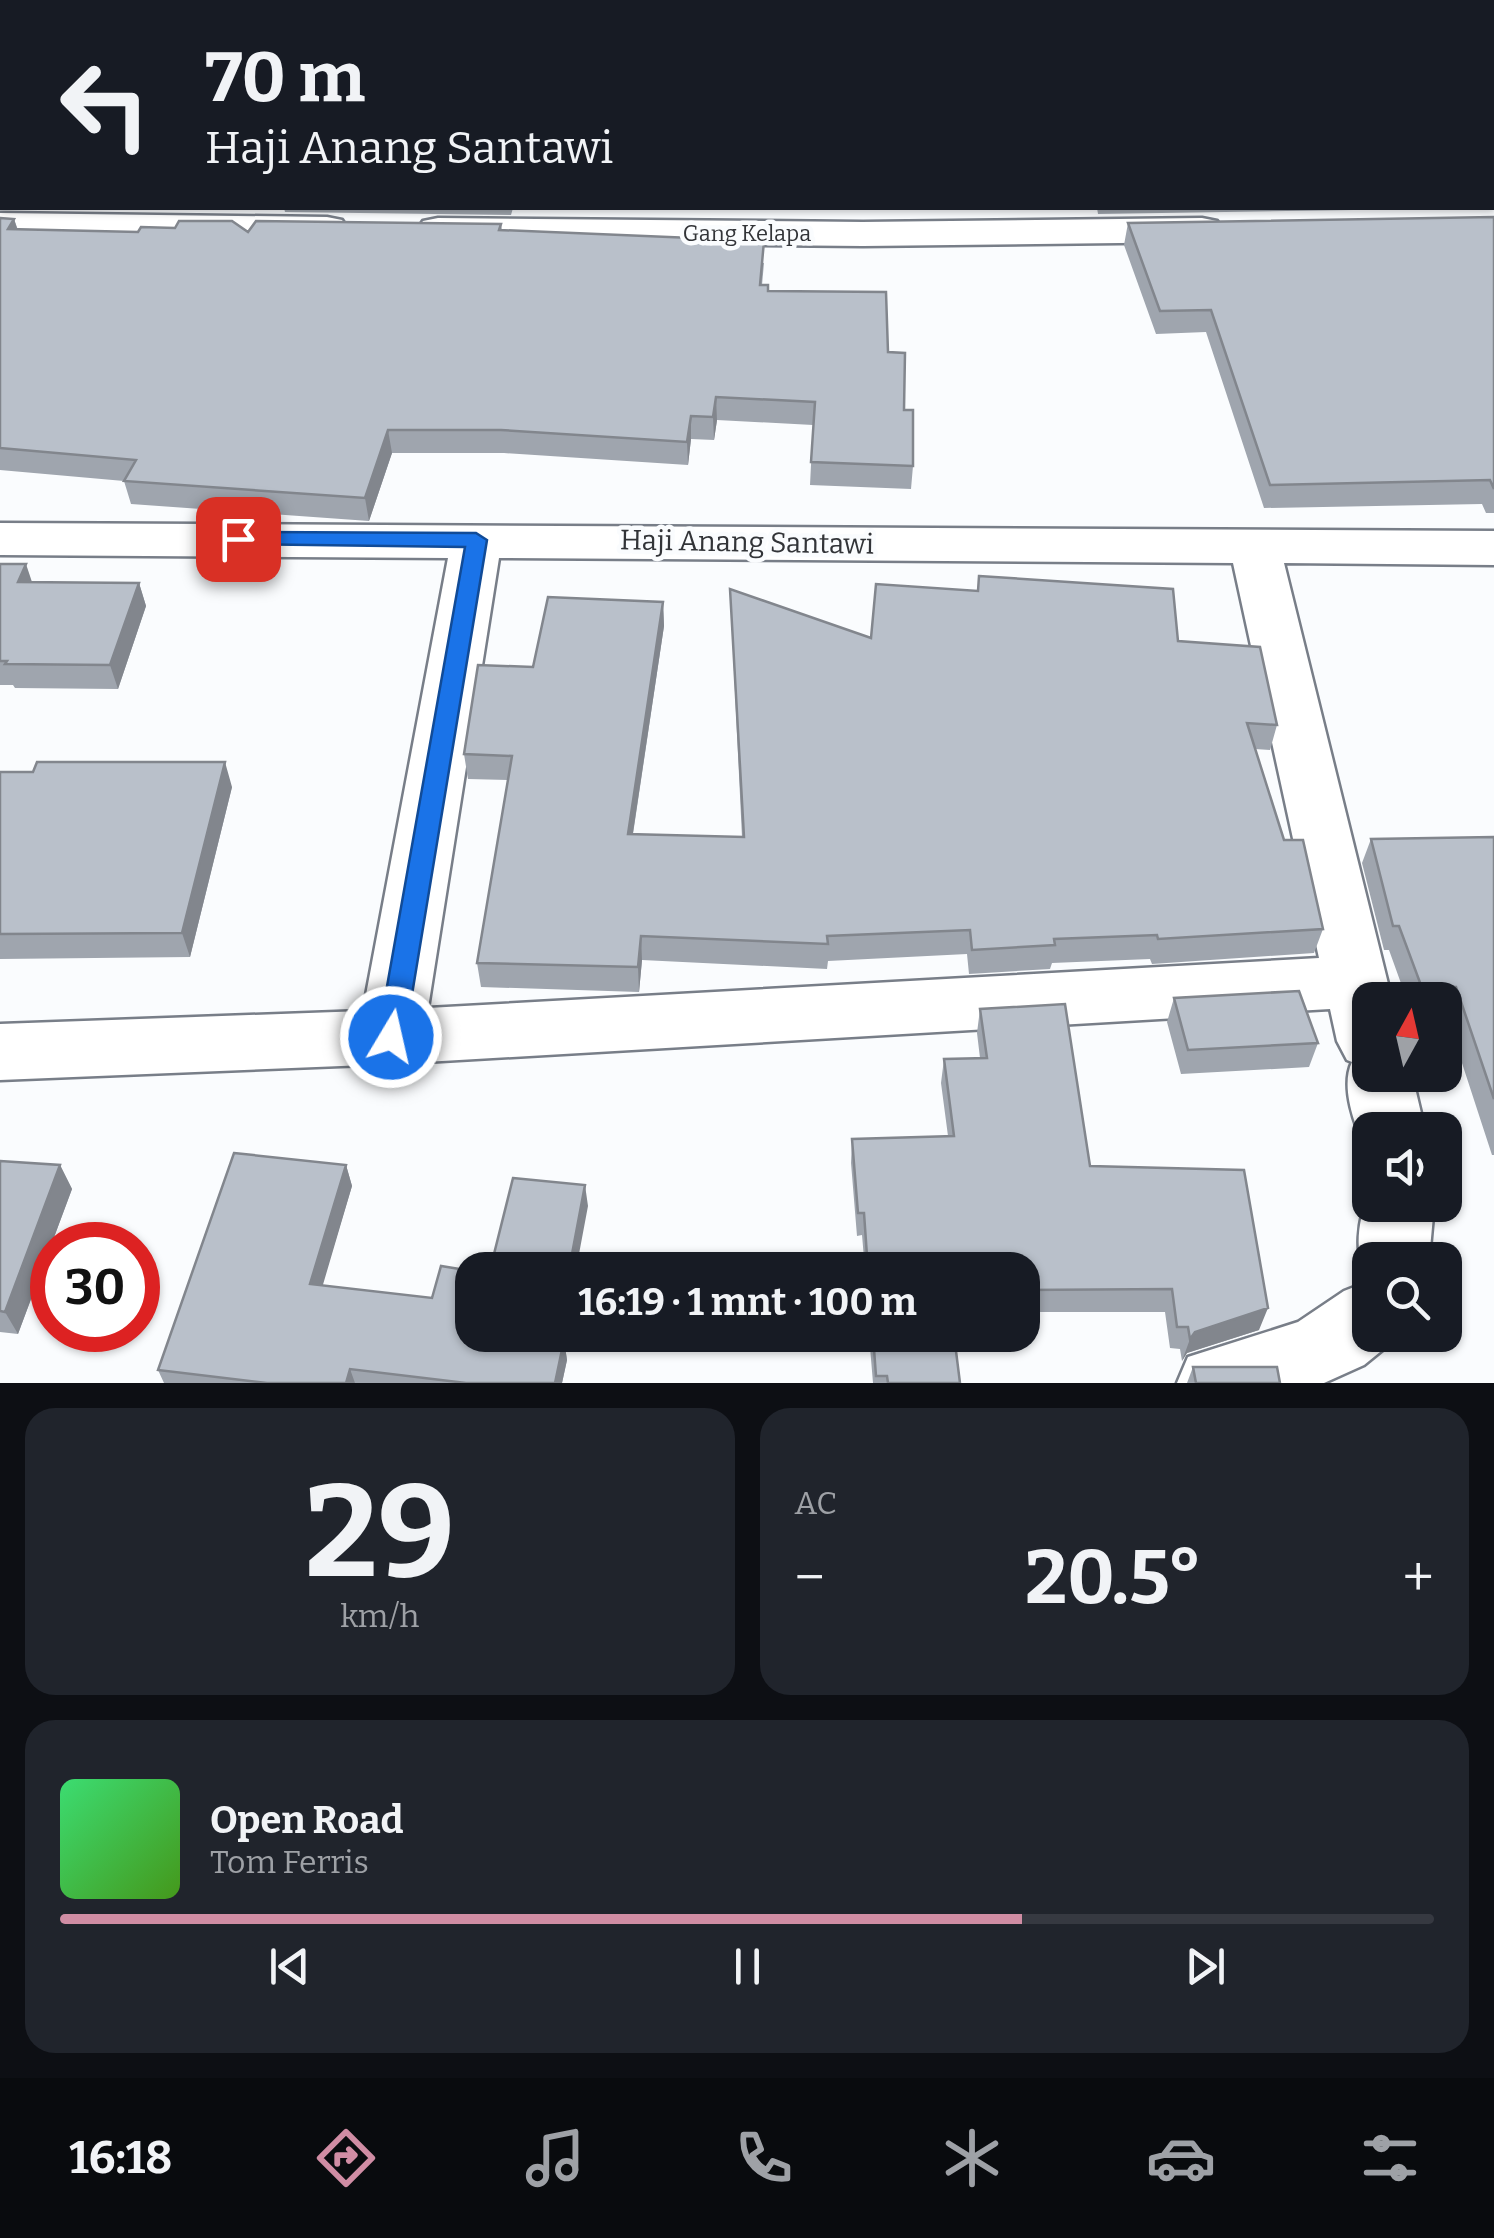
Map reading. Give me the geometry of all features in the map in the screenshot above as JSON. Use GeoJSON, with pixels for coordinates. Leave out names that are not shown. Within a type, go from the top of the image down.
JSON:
{"type":"FeatureCollection","features":[{"type":"Feature","properties":{"kind":"street","name":"Gang Kelapa"},"geometry":{"type":"LineString","coordinates":[[0,226],[923,234],[1239,229]]}},
{"type":"Feature","properties":{"kind":"street","name":"Haji Anang Santawi"},"geometry":{"type":"LineString","coordinates":[[0,539],[1494,548]]}},
{"type":"Feature","properties":{"kind":"street"},"geometry":{"type":"LineString","coordinates":[[391,1037],[476,540]]}},
{"type":"Feature","properties":{"kind":"street"},"geometry":{"type":"LineString","coordinates":[[1255,548],[1355,982]]}},
{"type":"Feature","properties":{"kind":"street"},"geometry":{"type":"LineString","coordinates":[[0,1052],[391,1037],[1352,1012]]}},
{"type":"Feature","properties":{"kind":"street"},"geometry":{"type":"LineString","coordinates":[[1216,1383],[1352,1332]]}},
{"type":"Feature","properties":{"kind":"building"},"geometry":{"type":"Polygon","coordinates":[[[1494,217],[1494,489],[1490,480],[1270,485],[1211,310],[1160,311],[1128,223],[1494,217]]]}},
{"type":"Feature","properties":{"kind":"building"},"geometry":{"type":"Polygon","coordinates":[[[0,218],[14,219],[8,229],[138,232],[141,227],[175,228],[179,221],[232,221],[248,232],[256,221],[501,224],[499,230],[764,241],[760,285],[768,285],[768,291],[886,292],[888,352],[905,353],[904,410],[913,410],[913,466],[811,462],[815,402],[716,397],[713,417],[691,416],[687,442],[501,430],[388,430],[365,498],[124,481],[136,460],[0,448],[0,218]]]}},
{"type":"Feature","properties":{"kind":"building"},"geometry":{"type":"Polygon","coordinates":[[[0,564],[26,564],[18,582],[139,583],[110,665],[0,661],[0,564]]]}},
{"type":"Feature","properties":{"kind":"building"},"geometry":{"type":"Polygon","coordinates":[[[979,576],[1173,589],[1178,641],[1260,647],[1277,725],[1247,723],[1284,840],[1303,840],[1323,929],[1158,939],[1157,935],[1054,939],[1055,945],[972,950],[970,930],[827,936],[828,944],[641,936],[638,967],[477,963],[512,756],[464,754],[478,665],[533,667],[548,597],[663,602],[628,834],[744,837],[730,589],[871,638],[876,584],[978,591],[979,576]]]}},
{"type":"Feature","properties":{"kind":"building"},"geometry":{"type":"Polygon","coordinates":[[[37,762],[225,762],[182,933],[0,934],[0,772],[33,772],[37,762]]]}},
{"type":"Feature","properties":{"kind":"building"},"geometry":{"type":"Polygon","coordinates":[[[1494,837],[1494,1099],[1462,1005],[1462,982],[1420,982],[1399,926],[1393,926],[1371,839],[1494,837]]]}},
{"type":"Feature","properties":{"kind":"building"},"geometry":{"type":"Polygon","coordinates":[[[1299,991],[1318,1043],[1188,1050],[1174,998],[1299,991]]]}},
{"type":"Feature","properties":{"kind":"building"},"geometry":{"type":"Polygon","coordinates":[[[1065,1004],[1090,1166],[1244,1170],[1268,1308],[1195,1332],[1190,1339],[1188,1327],[1177,1327],[1172,1289],[1040,1290],[1040,1252],[867,1252],[864,1213],[858,1213],[852,1139],[954,1136],[944,1059],[987,1058],[980,1009],[1065,1004]]]}},
{"type":"Feature","properties":{"kind":"building"},"geometry":{"type":"Polygon","coordinates":[[[234,1153],[346,1165],[310,1284],[432,1298],[441,1266],[455,1268],[455,1352],[561,1352],[555,1383],[466,1383],[350,1369],[346,1383],[267,1383],[158,1370],[234,1153]]]}},
{"type":"Feature","properties":{"kind":"building"},"geometry":{"type":"Polygon","coordinates":[[[0,1161],[60,1165],[39,1222],[30,1222],[30,1245],[5,1312],[0,1311],[0,1161]]]}},
{"type":"Feature","properties":{"kind":"building"},"geometry":{"type":"Polygon","coordinates":[[[513,1178],[585,1185],[572,1252],[494,1252],[513,1178]]]}},
{"type":"Feature","properties":{"kind":"building"},"geometry":{"type":"Polygon","coordinates":[[[874,1352],[956,1352],[960,1383],[888,1383],[887,1376],[876,1376],[874,1352]]]}},
{"type":"Feature","properties":{"kind":"building"},"geometry":{"type":"Polygon","coordinates":[[[1193,1367],[1277,1367],[1280,1383],[1196,1383],[1193,1367]]]}},
{"type":"Feature","properties":{"kind":"route"},"geometry":{"type":"LineString","coordinates":[[238,539],[476,540],[391,1037]]}}]}
